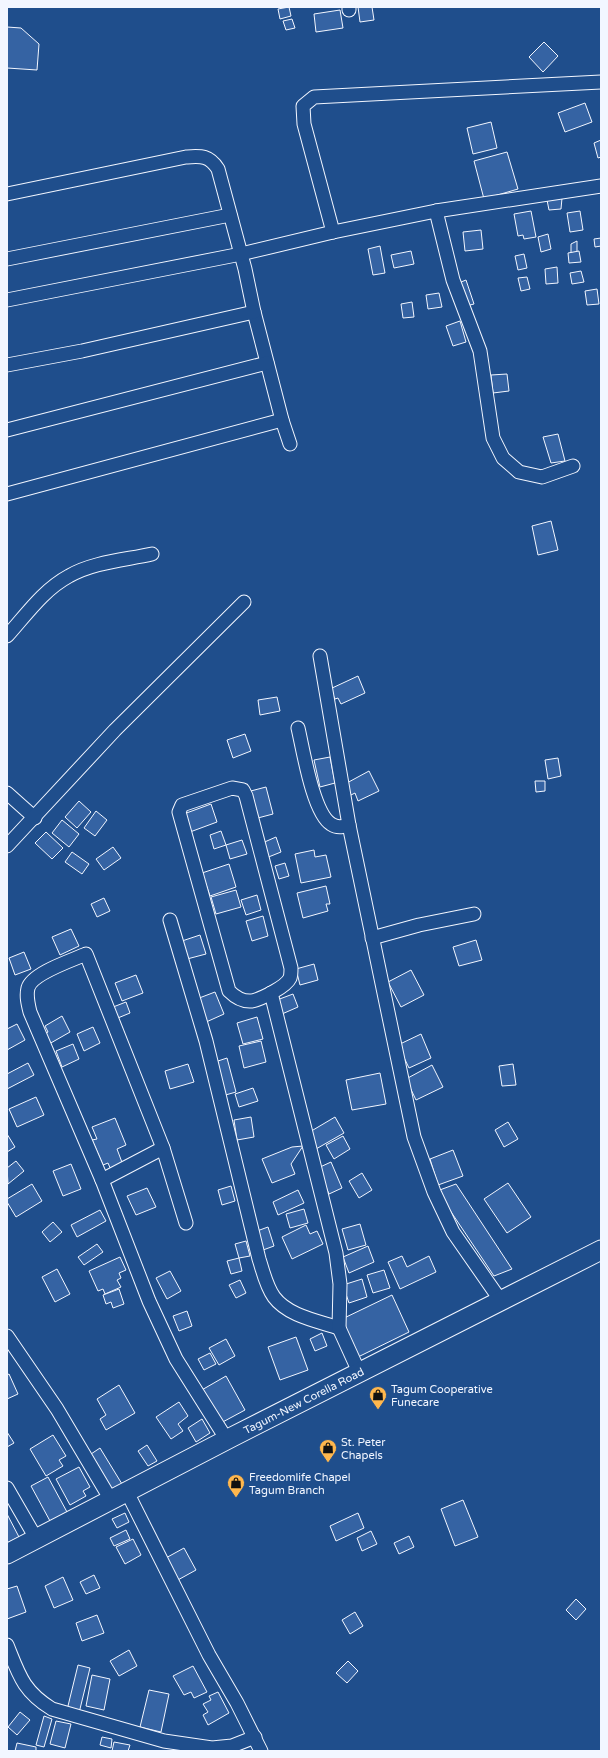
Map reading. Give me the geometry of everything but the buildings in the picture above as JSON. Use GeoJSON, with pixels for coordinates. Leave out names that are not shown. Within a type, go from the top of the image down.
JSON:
{"type":"FeatureCollection","features":[{"type":"Feature","properties":{"kind":"main road","name":"Tagum-New Corella Road"},"geometry":{"type":"LineString","coordinates":[[7,1554],[37,1540],[359,1372],[601,1250]]}},
{"type":"Feature","properties":{"kind":"street"},"geometry":{"type":"LineString","coordinates":[[333,232],[304,124],[303,106],[314,97],[601,82]]}},
{"type":"Feature","properties":{"kind":"street"},"geometry":{"type":"LineString","coordinates":[[7,194],[186,157],[201,156],[212,161],[218,169],[241,254],[267,363],[290,444]]}},
{"type":"Feature","properties":{"kind":"street"},"geometry":{"type":"LineString","coordinates":[[7,300],[241,254],[333,232],[436,211],[601,186]]}},
{"type":"Feature","properties":{"kind":"street"},"geometry":{"type":"LineString","coordinates":[[436,211],[453,280],[480,351],[493,438],[503,458],[519,472],[542,477],[573,466]]}},
{"type":"Feature","properties":{"kind":"street"},"geometry":{"type":"LineString","coordinates":[[7,259],[230,215]]}},
{"type":"Feature","properties":{"kind":"street"},"geometry":{"type":"LineString","coordinates":[[7,365],[82,351],[254,312]]}},
{"type":"Feature","properties":{"kind":"street"},"geometry":{"type":"LineString","coordinates":[[7,430],[267,363]]}},
{"type":"Feature","properties":{"kind":"street"},"geometry":{"type":"LineString","coordinates":[[7,494],[282,420]]}},
{"type":"Feature","properties":{"kind":"street"},"geometry":{"type":"LineString","coordinates":[[7,636],[37,601],[51,588],[69,576],[98,565],[152,554]]}},
{"type":"Feature","properties":{"kind":"street"},"geometry":{"type":"LineString","coordinates":[[7,846],[35,818],[116,730],[244,602]]}},
{"type":"Feature","properties":{"kind":"street"},"geometry":{"type":"LineString","coordinates":[[320,656],[349,825],[414,1137],[434,1192],[453,1232],[501,1301]]}},
{"type":"Feature","properties":{"kind":"street"},"geometry":{"type":"LineString","coordinates":[[298,728],[316,802],[323,817],[338,828],[349,825]]}},
{"type":"Feature","properties":{"kind":"street"},"geometry":{"type":"LineString","coordinates":[[232,788],[243,790],[246,796],[291,968],[290,978],[286,984],[271,993],[252,1001],[235,998],[229,991],[179,812],[182,804],[232,788]]}},
{"type":"Feature","properties":{"kind":"street"},"geometry":{"type":"LineString","coordinates":[[7,794],[35,818]]}},
{"type":"Feature","properties":{"kind":"street"},"geometry":{"type":"LineString","coordinates":[[372,938],[419,925],[474,914]]}},
{"type":"Feature","properties":{"kind":"street"},"geometry":{"type":"LineString","coordinates":[[170,920],[206,1041],[258,1259],[266,1283],[274,1297],[284,1307],[303,1316],[339,1328]]}},
{"type":"Feature","properties":{"kind":"street"},"geometry":{"type":"LineString","coordinates":[[186,1223],[163,1148],[86,954],[35,977],[28,986],[27,998],[30,1012],[102,1180],[149,1301],[176,1359],[227,1440]]}},
{"type":"Feature","properties":{"kind":"street"},"geometry":{"type":"LineString","coordinates":[[271,993],[336,1253],[340,1284],[339,1328],[359,1372]]}},
{"type":"Feature","properties":{"kind":"street"},"geometry":{"type":"LineString","coordinates":[[102,1180],[163,1148]]}},
{"type":"Feature","properties":{"kind":"street"},"geometry":{"type":"LineString","coordinates":[[7,1336],[119,1496],[262,1751]]}},
{"type":"Feature","properties":{"kind":"street"},"geometry":{"type":"LineString","coordinates":[[7,1488],[37,1540]]}},
{"type":"Feature","properties":{"kind":"street"},"geometry":{"type":"LineString","coordinates":[[7,1645],[23,1684],[37,1700],[52,1709],[164,1741],[212,1748],[232,1746],[254,1737]]}},
{"type":"Feature","properties":{"kind":"place","name":"Tagum Cooperative Funecare"},"geometry":{"type":"Point","coordinates":[378,1410]}},
{"type":"Feature","properties":{"kind":"place","name":"St. Peter Chapels"},"geometry":{"type":"Point","coordinates":[328,1463]}},
{"type":"Feature","properties":{"kind":"place","name":"Freedomlife Chapel Tagum Branch"},"geometry":{"type":"Point","coordinates":[236,1498]}}]}
